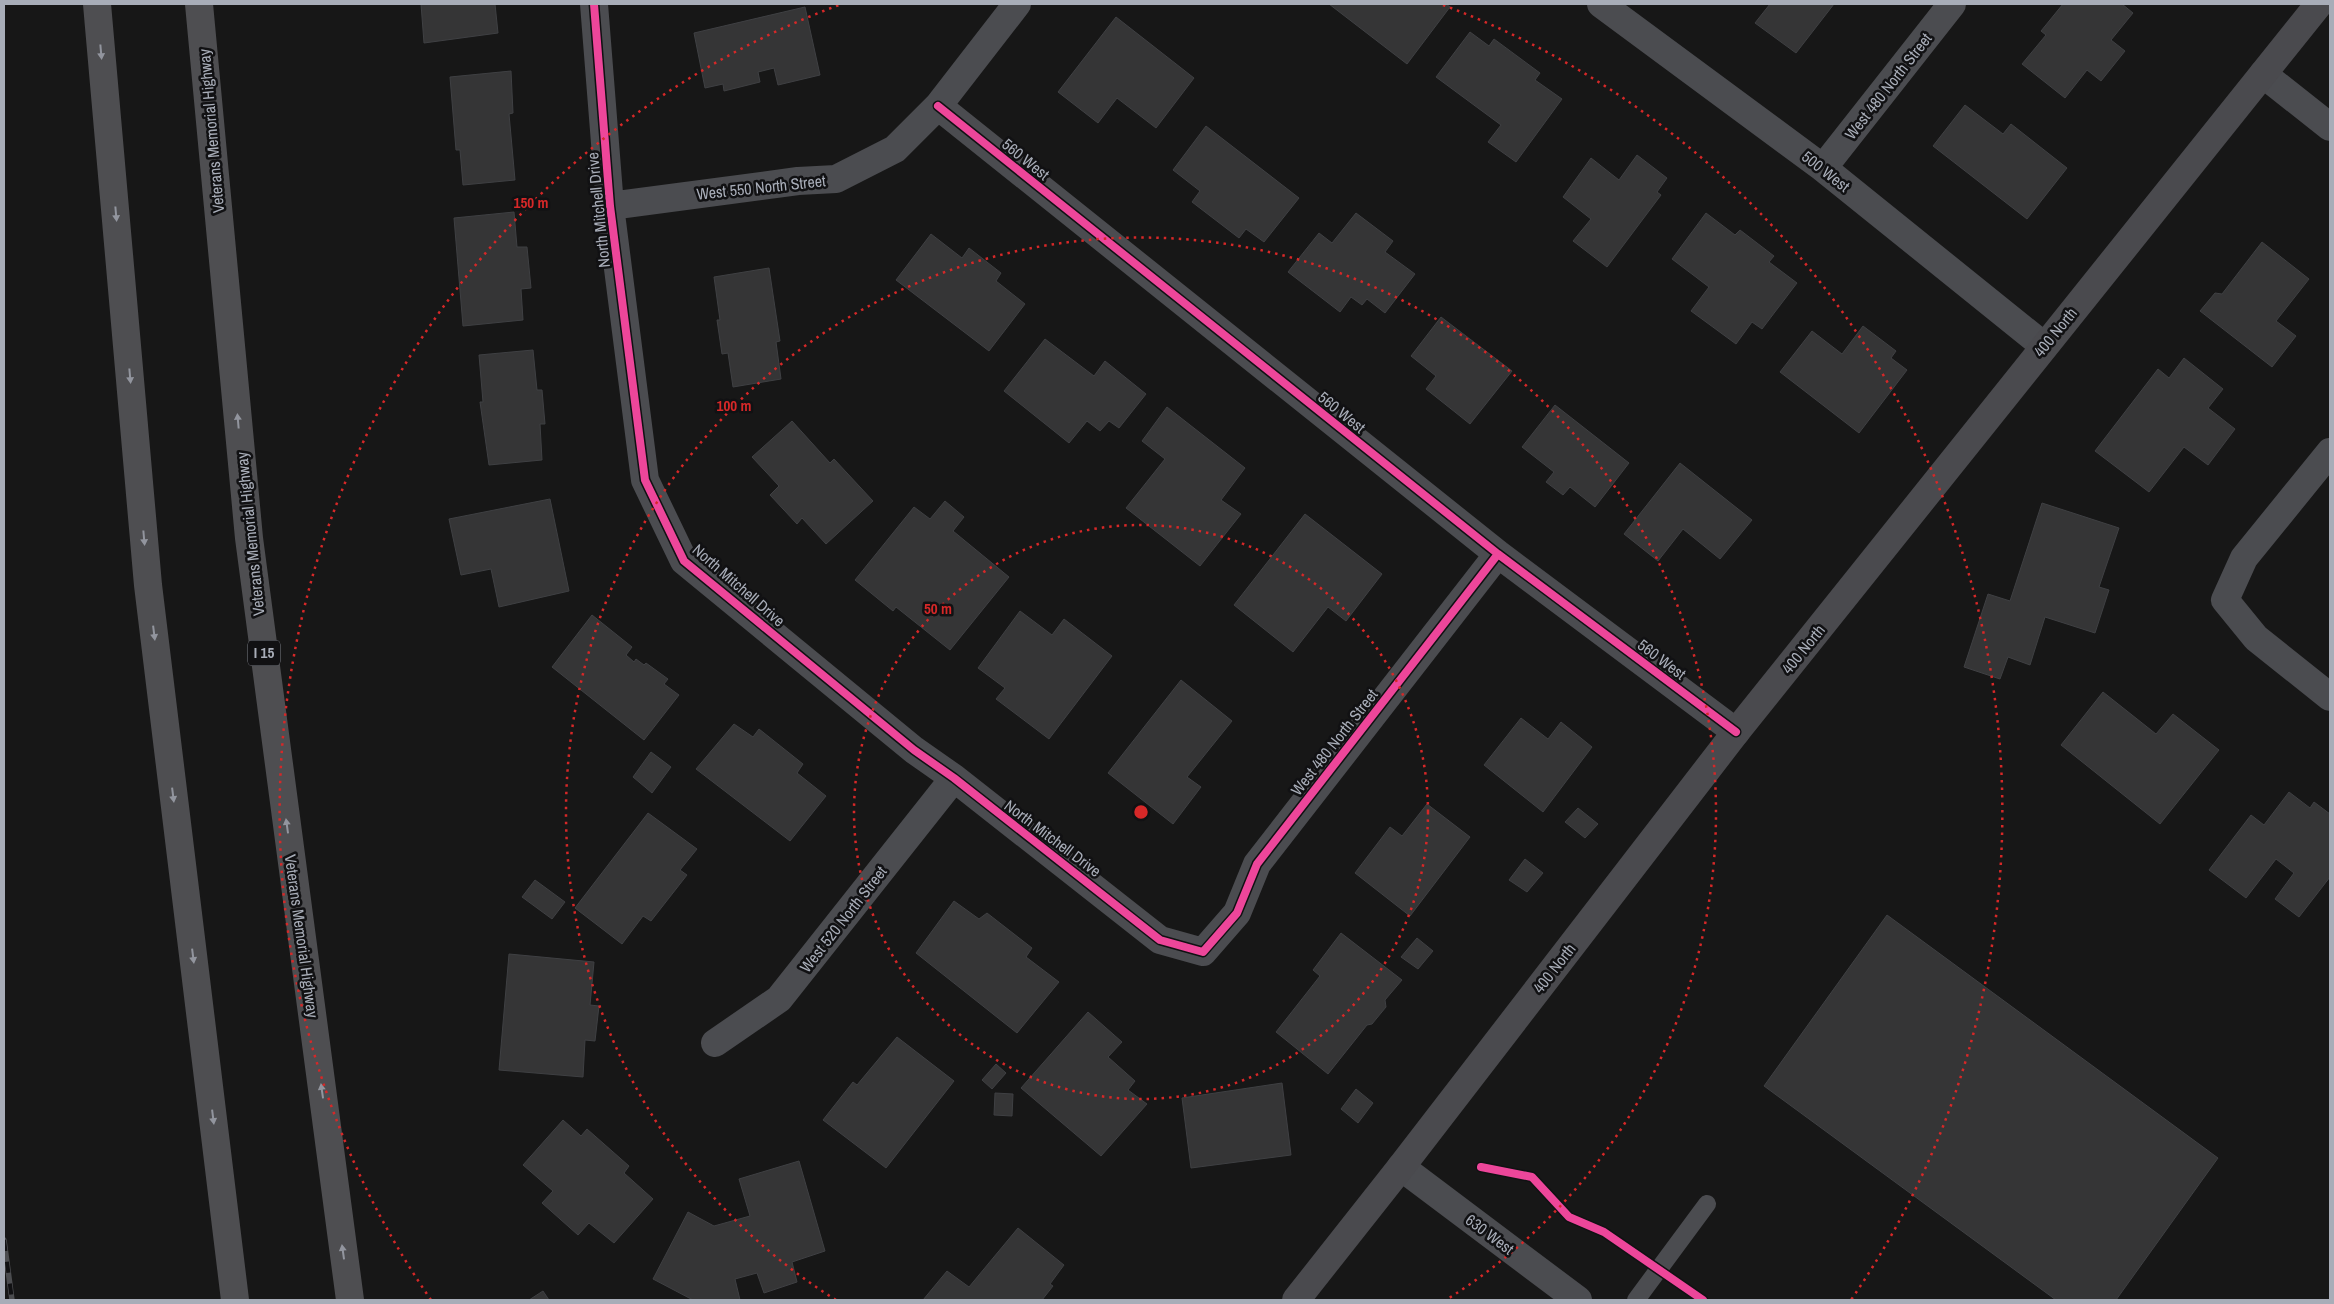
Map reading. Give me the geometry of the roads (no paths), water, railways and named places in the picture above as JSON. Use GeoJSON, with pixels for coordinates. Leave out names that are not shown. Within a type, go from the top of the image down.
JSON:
{"type":"FeatureCollection","features":[{"type":"Feature","properties":{"kind":"highway"},"geometry":{"type":"LineString","coordinates":[[97,4],[148,585],[235,1300]]}},
{"type":"Feature","properties":{"kind":"highway","name":"Veterans Memorial Highway"},"geometry":{"type":"LineString","coordinates":[[199,4],[249,538],[350,1300]]}},
{"type":"Feature","properties":{"kind":"main road","name":"400 North"},"geometry":{"type":"LineString","coordinates":[[1296,1300],[1401,1167],[1736,732],[2320,4]]}},
{"type":"Feature","properties":{"kind":"street","name":"North Mitchell Drive"},"geometry":{"type":"LineString","coordinates":[[594,4],[610,206],[645,480],[684,561],[914,750],[954,778],[1160,940],[1203,952]]}},
{"type":"Feature","properties":{"kind":"street","name":"West 550 North Street"},"geometry":{"type":"LineString","coordinates":[[610,206],[798,181],[836,178],[895,150],[938,106],[1017,4]]}},
{"type":"Feature","properties":{"kind":"street","name":"500 West"},"geometry":{"type":"LineString","coordinates":[[1601,4],[1823,168],[2044,346]]}},
{"type":"Feature","properties":{"kind":"street","name":"West 480 North Street"},"geometry":{"type":"LineString","coordinates":[[1823,168],[1952,4]]}},
{"type":"Feature","properties":{"kind":"street"},"geometry":{"type":"LineString","coordinates":[[2263,74],[2330,127]]}},
{"type":"Feature","properties":{"kind":"street","name":"560 West"},"geometry":{"type":"LineString","coordinates":[[938,106],[1498,554],[1736,732]]}},
{"type":"Feature","properties":{"kind":"street"},"geometry":{"type":"LineString","coordinates":[[2330,452],[2244,558],[2225,600],[2256,638],[2330,697]]}},
{"type":"Feature","properties":{"kind":"street","name":"West 480 North Street"},"geometry":{"type":"LineString","coordinates":[[1203,952],[1237,913],[1257,864],[1498,554]]}},
{"type":"Feature","properties":{"kind":"street","name":"West 520 North Street"},"geometry":{"type":"LineString","coordinates":[[715,1043],[779,999],[954,778]]}},
{"type":"Feature","properties":{"kind":"street","name":"630 West"},"geometry":{"type":"LineString","coordinates":[[1401,1167],[1578,1300]]}},
{"type":"Feature","properties":{"kind":"lane"},"geometry":{"type":"LineString","coordinates":[[1636,1300],[1707,1204]]}},
{"type":"Feature","properties":{"kind":"railway"},"geometry":{"type":"LineString","coordinates":[[4,1240],[12,1300]]}}]}
